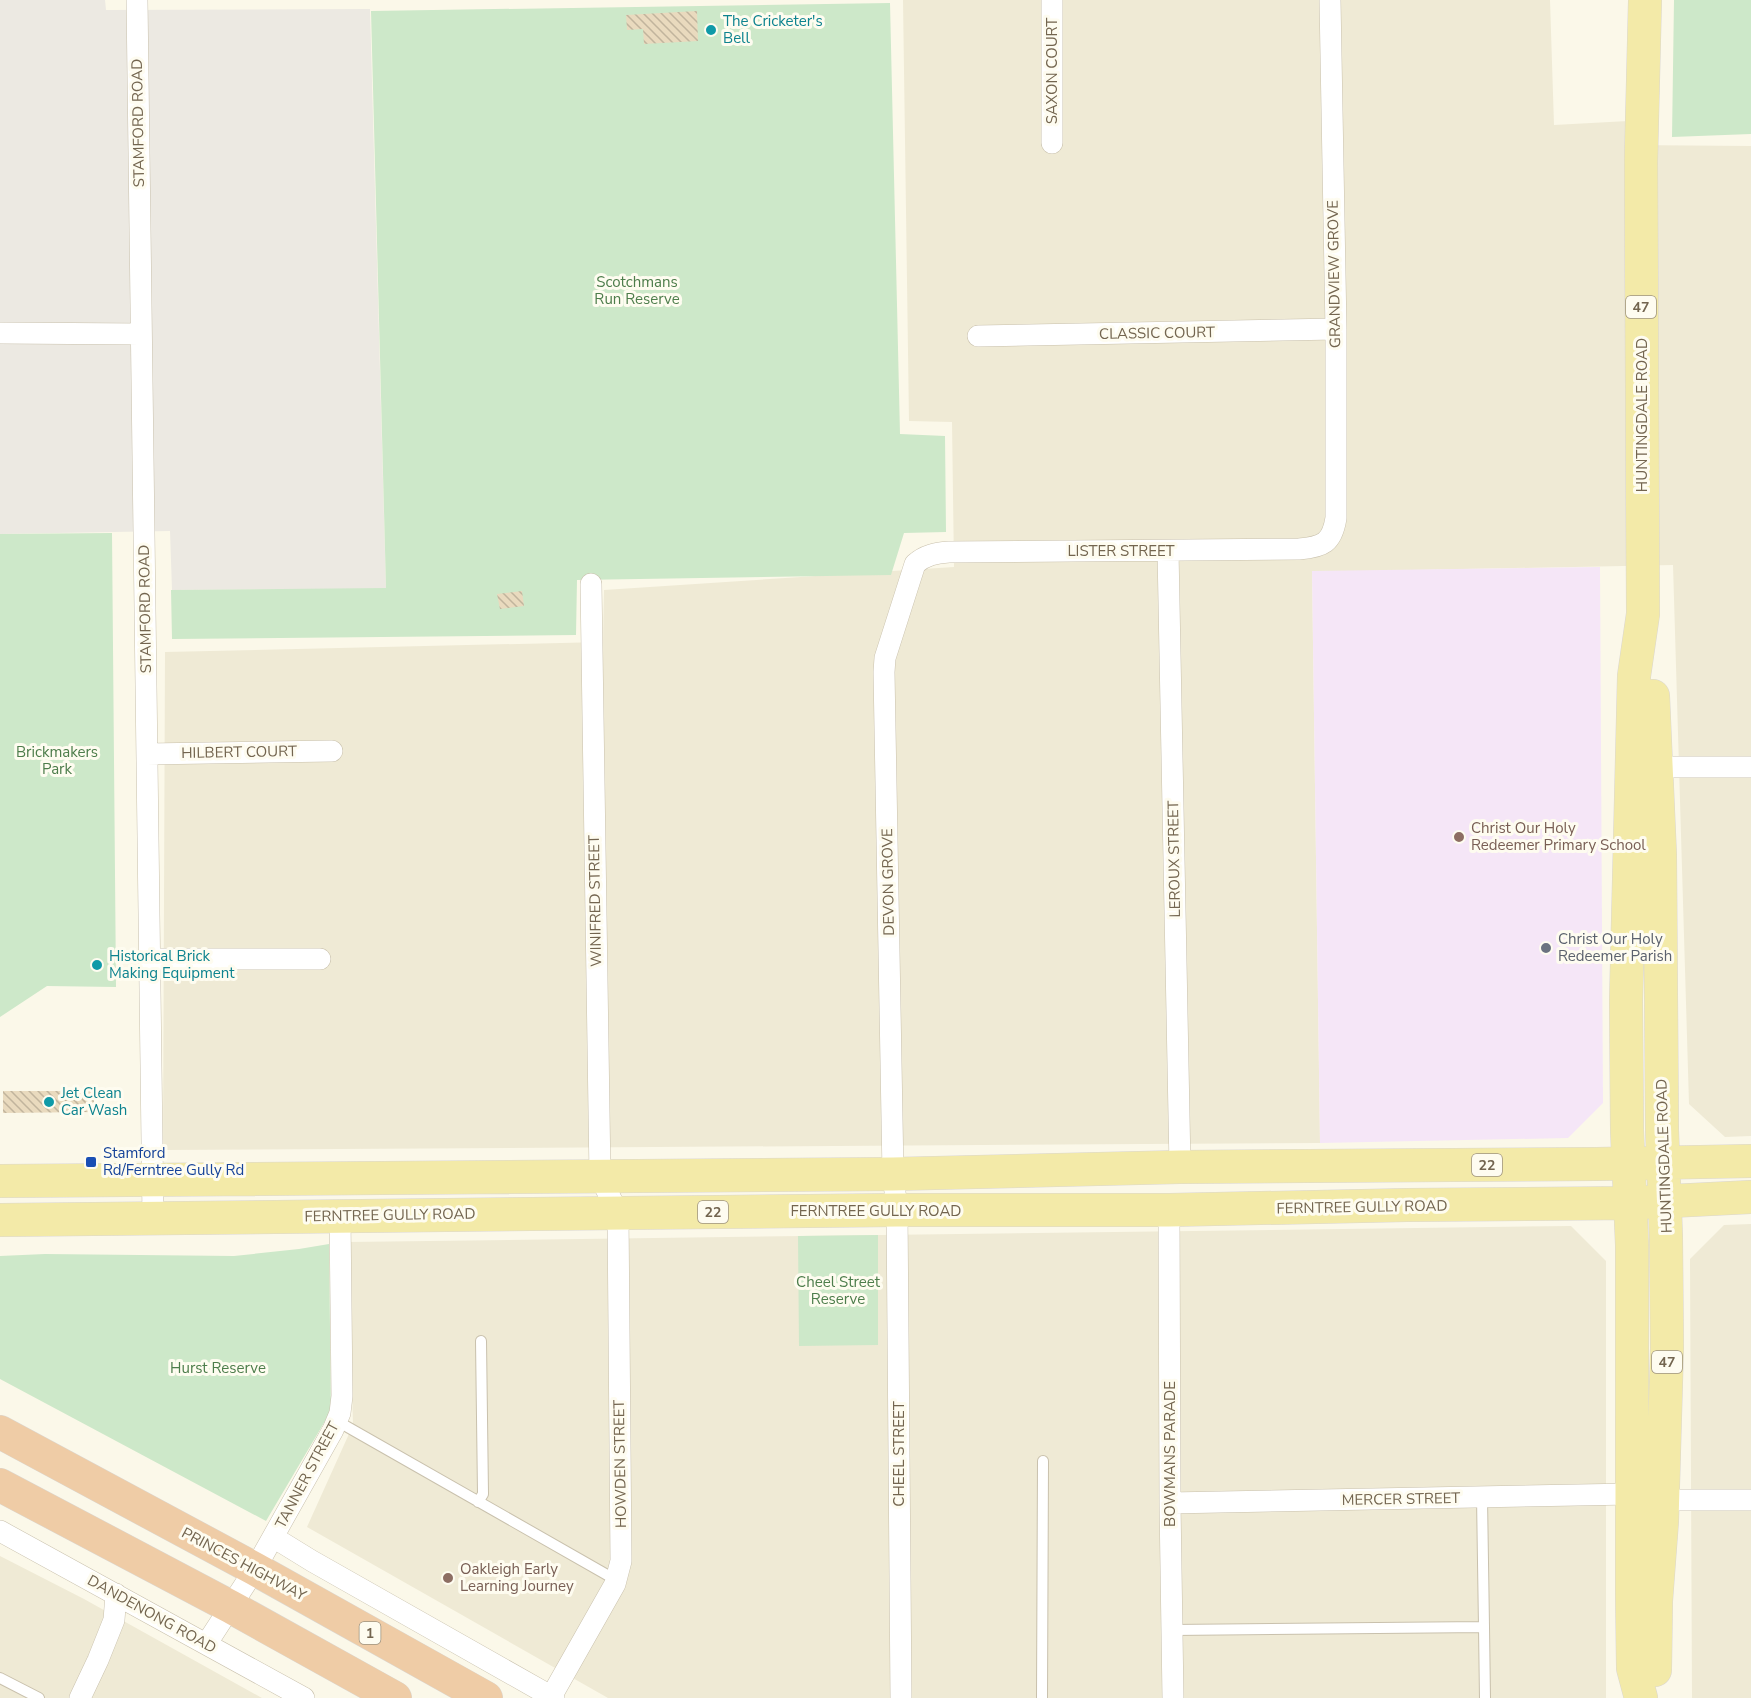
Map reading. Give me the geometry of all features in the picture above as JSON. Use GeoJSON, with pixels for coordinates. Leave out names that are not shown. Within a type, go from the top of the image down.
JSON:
{"type":"FeatureCollection","features":[{"type":"Feature","properties":{"kind":"highway","name":"PRINCES HIGHWAY"},"geometry":{"type":"LineString","coordinates":[[0,1432],[255,1569],[486,1698]]}},
{"type":"Feature","properties":{"kind":"highway"},"geometry":{"type":"LineString","coordinates":[[0,1485],[231,1607],[395,1698]]}},
{"type":"Feature","properties":{"kind":"main road","name":"HUNTINGDALE ROAD"},"geometry":{"type":"LineString","coordinates":[[1645,0],[1641,161],[1643,614],[1651,657],[1626,1001],[1633,1342],[1656,1601],[1655,1670],[1647,1698]]}},
{"type":"Feature","properties":{"kind":"main road","name":"HUNTINGDALE ROAD"},"geometry":{"type":"LineString","coordinates":[[1641,1698],[1633,1668],[1647,1497],[1667,1348],[1660,855],[1644,767]]}},
{"type":"Feature","properties":{"kind":"main road","name":"22"},"geometry":{"type":"LineString","coordinates":[[0,1181],[893,1174],[1179,1167],[1751,1161]]}},
{"type":"Feature","properties":{"kind":"main road","name":"FERNTREE GULLY ROAD"},"geometry":{"type":"LineString","coordinates":[[0,1220],[897,1210],[1169,1210],[1664,1203],[1751,1197]]}},
{"type":"Feature","properties":{"kind":"street","name":"STAMFORD ROAD"},"geometry":{"type":"LineString","coordinates":[[137,0],[153,1218]]}},
{"type":"Feature","properties":{"kind":"street","name":"SAXON COURT"},"geometry":{"type":"LineString","coordinates":[[1052,0],[1052,143]]}},
{"type":"Feature","properties":{"kind":"street","name":"GRANDVIEW GROVE"},"geometry":{"type":"LineString","coordinates":[[1324,544],[1332,534],[1336,518],[1330,0]]}},
{"type":"Feature","properties":{"kind":"street","name":"CLASSIC COURT"},"geometry":{"type":"LineString","coordinates":[[978,336],[1335,329]]}},
{"type":"Feature","properties":{"kind":"street"},"geometry":{"type":"LineString","coordinates":[[0,333],[141,334]]}},
{"type":"Feature","properties":{"kind":"street","name":"LISTER STREET"},"geometry":{"type":"LineString","coordinates":[[919,561],[935,554],[949,552],[1299,549],[1324,544]]}},
{"type":"Feature","properties":{"kind":"street","name":"LEROUX STREET"},"geometry":{"type":"LineString","coordinates":[[1168,551],[1179,1167]]}},
{"type":"Feature","properties":{"kind":"street","name":"DEVON GROVE"},"geometry":{"type":"LineString","coordinates":[[897,1210],[893,1174],[884,672],[885,658],[909,581],[915,564],[919,561]]}},
{"type":"Feature","properties":{"kind":"street","name":"WINIFRED STREET"},"geometry":{"type":"LineString","coordinates":[[591,584],[600,1177],[618,1213]]}},
{"type":"Feature","properties":{"kind":"street","name":"HILBERT COURT"},"geometry":{"type":"LineString","coordinates":[[147,754],[332,751]]}},
{"type":"Feature","properties":{"kind":"street"},"geometry":{"type":"LineString","coordinates":[[1644,767],[1751,766]]}},
{"type":"Feature","properties":{"kind":"street"},"geometry":{"type":"LineString","coordinates":[[150,959],[320,958]]}},
{"type":"Feature","properties":{"kind":"street","name":"CHEEL STREET"},"geometry":{"type":"LineString","coordinates":[[897,1210],[901,1698]]}},
{"type":"Feature","properties":{"kind":"street","name":"BOWMANS PARADE"},"geometry":{"type":"LineString","coordinates":[[1169,1210],[1173,1698]]}},
{"type":"Feature","properties":{"kind":"street","name":"HOWDEN STREET"},"geometry":{"type":"LineString","coordinates":[[553,1697],[616,1580],[621,1561],[618,1213]]}},
{"type":"Feature","properties":{"kind":"street","name":"TANNER STREET"},"geometry":{"type":"LineString","coordinates":[[207,1643],[255,1569],[333,1430],[340,1413],[342,1396],[340,1216]]}},
{"type":"Feature","properties":{"kind":"street","name":"MERCER STREET"},"geometry":{"type":"LineString","coordinates":[[1170,1503],[1482,1497],[1647,1497],[1751,1500]]}},
{"type":"Feature","properties":{"kind":"street","name":"DANDENONG ROAD"},"geometry":{"type":"LineString","coordinates":[[0,1530],[304,1698]]}},
{"type":"Feature","properties":{"kind":"street"},"geometry":{"type":"LineString","coordinates":[[273,1537],[553,1697]]}},
{"type":"Feature","properties":{"kind":"street"},"geometry":{"type":"LineString","coordinates":[[80,1698],[114,1620],[116,1594]]}},
{"type":"Feature","properties":{"kind":"street"},"geometry":{"type":"LineString","coordinates":[[98,1660],[123,1625],[143,1608]]}},
{"type":"Feature","properties":{"kind":"lane"},"geometry":{"type":"LineString","coordinates":[[478,1502],[483,1494],[481,1341]]}},
{"type":"Feature","properties":{"kind":"lane"},"geometry":{"type":"LineString","coordinates":[[337,1421],[616,1580]]}},
{"type":"Feature","properties":{"kind":"lane"},"geometry":{"type":"LineString","coordinates":[[1042,1461],[1042,1698]]}},
{"type":"Feature","properties":{"kind":"lane"},"geometry":{"type":"LineString","coordinates":[[1482,1497],[1485,1698]]}},
{"type":"Feature","properties":{"kind":"lane"},"geometry":{"type":"LineString","coordinates":[[1172,1630],[1484,1627]]}},
{"type":"Feature","properties":{"kind":"lane"},"geometry":{"type":"LineString","coordinates":[[0,1678],[39,1698]]}},
{"type":"Feature","properties":{"kind":"shaded area"},"geometry":{"type":"Polygon","coordinates":[[[0,0],[105,0],[106,10],[370,9],[386,589],[172,590],[170,531],[0,534],[0,0]]]}},
{"type":"Feature","properties":{"kind":"shaded area"},"geometry":{"type":"Polygon","coordinates":[[[903,0],[1550,0],[1554,125],[1628,121],[1627,145],[1751,146],[1751,1136],[1725,1137],[1689,1104],[1673,565],[1312,572],[1320,1143],[163,1150],[165,652],[603,642],[604,590],[954,567],[952,422],[909,421],[903,0]]]}},
{"type":"Feature","properties":{"kind":"shaded area","name":"Christ Our Holy Redeemer Primary School"},"geometry":{"type":"Polygon","coordinates":[[[1600,567],[1603,1103],[1568,1138],[1320,1143],[1312,571],[1600,567]]]}},
{"type":"Feature","properties":{"kind":"shaded area"},"geometry":{"type":"Polygon","coordinates":[[[1751,1224],[1751,1698],[1692,1698],[1690,1259],[1724,1225],[1751,1224]]]}},
{"type":"Feature","properties":{"kind":"shaded area"},"geometry":{"type":"Polygon","coordinates":[[[1571,1226],[1606,1261],[1606,1698],[608,1698],[307,1527],[353,1425],[348,1242],[1571,1226]]]}},
{"type":"Feature","properties":{"kind":"shaded area"},"geometry":{"type":"Polygon","coordinates":[[[0,1556],[84,1599],[262,1698],[0,1698],[0,1556]]]}},
{"type":"Feature","properties":{"kind":"green space"},"geometry":{"type":"Polygon","coordinates":[[[1674,0],[1751,0],[1751,134],[1672,137],[1674,0]]]}},
{"type":"Feature","properties":{"kind":"green space","name":"Scotchmans Run Reserve"},"geometry":{"type":"Polygon","coordinates":[[[890,3],[900,434],[945,436],[946,532],[904,533],[891,575],[577,580],[576,635],[172,639],[171,590],[386,588],[371,11],[890,3]]]}},
{"type":"Feature","properties":{"kind":"green space","name":"Brickmakers Park"},"geometry":{"type":"Polygon","coordinates":[[[112,533],[116,987],[47,986],[0,1017],[0,534],[112,533]]]}},
{"type":"Feature","properties":{"kind":"green space","name":"Cheel Street Reserve"},"geometry":{"type":"Polygon","coordinates":[[[878,1235],[878,1345],[799,1346],[798,1236],[878,1235]]]}},
{"type":"Feature","properties":{"kind":"green space","name":"Hurst Reserve"},"geometry":{"type":"Polygon","coordinates":[[[329,1244],[331,1411],[266,1521],[0,1379],[0,1256],[45,1254],[234,1256],[329,1244]]]}},
{"type":"Feature","properties":{"kind":"building"},"geometry":{"type":"Polygon","coordinates":[[[697,11],[698,41],[644,44],[643,29],[627,30],[626,15],[697,11]]]}},
{"type":"Feature","properties":{"kind":"building"},"geometry":{"type":"Polygon","coordinates":[[[522,591],[524,606],[500,609],[497,594],[522,591]]]}},
{"type":"Feature","properties":{"kind":"building","name":"Jet Clean Car Wash"},"geometry":{"type":"Polygon","coordinates":[[[3,1091],[94,1091],[94,1112],[3,1113],[3,1091]]]}},
{"type":"Feature","properties":{"kind":"place","name":"The Cricketer's Bell"},"geometry":{"type":"Point","coordinates":[711,30]}},
{"type":"Feature","properties":{"kind":"place","name":"Christ Our Holy Redeemer Primary School"},"geometry":{"type":"Point","coordinates":[1459,837]}},
{"type":"Feature","properties":{"kind":"place","name":"Christ Our Holy Redeemer Parish"},"geometry":{"type":"Point","coordinates":[1546,948]}},
{"type":"Feature","properties":{"kind":"place","name":"Historical Brick Making Equipment"},"geometry":{"type":"Point","coordinates":[97,965]}},
{"type":"Feature","properties":{"kind":"place","name":"Jet Clean Car Wash"},"geometry":{"type":"Point","coordinates":[49,1102]}},
{"type":"Feature","properties":{"kind":"place","name":"Stamford Rd/Ferntree Gully Rd"},"geometry":{"type":"Point","coordinates":[91,1162]}},
{"type":"Feature","properties":{"kind":"place","name":"Oakleigh Early Learning Journey"},"geometry":{"type":"Point","coordinates":[448,1578]}}]}
